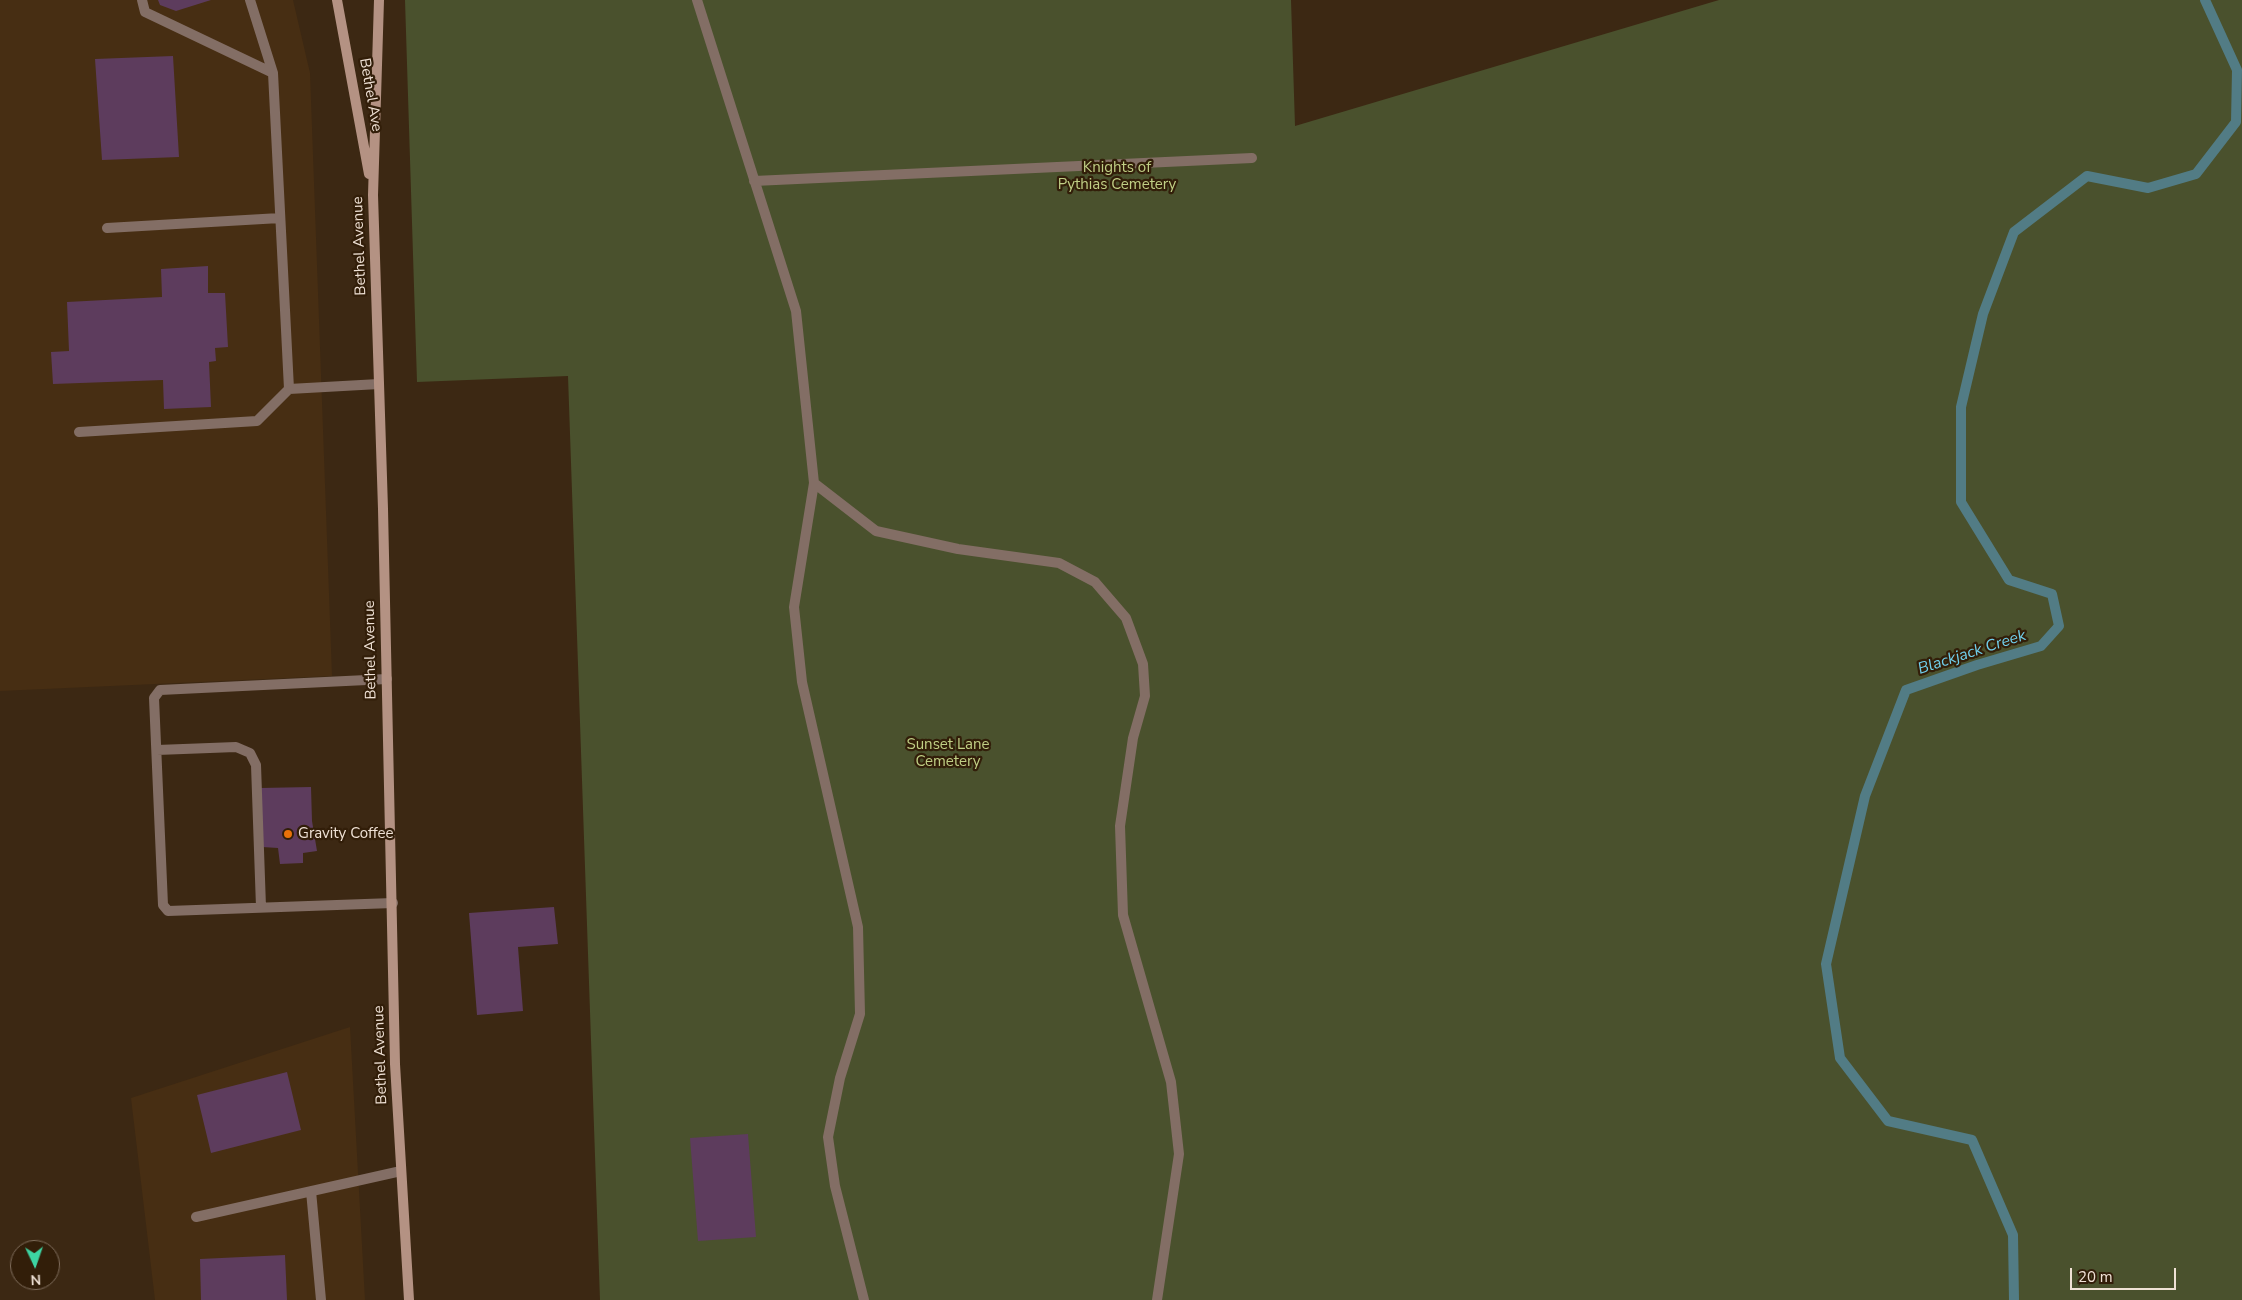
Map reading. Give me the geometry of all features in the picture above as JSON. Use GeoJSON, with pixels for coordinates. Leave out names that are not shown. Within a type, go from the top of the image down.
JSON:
{"type":"FeatureCollection","features":[{"type":"Feature","properties":{"kind":"main road","name":"Bethel Ave"},"geometry":{"type":"LineString","coordinates":[[337,0],[373,195]]}},
{"type":"Feature","properties":{"kind":"main road","name":"Bethel Avenue"},"geometry":{"type":"LineString","coordinates":[[379,0],[373,195],[393,903],[395,1064],[409,1300]]}},
{"type":"Feature","properties":{"kind":"lane"},"geometry":{"type":"LineString","coordinates":[[142,0],[145,12],[273,73]]}},
{"type":"Feature","properties":{"kind":"lane"},"geometry":{"type":"LineString","coordinates":[[250,0],[273,73],[289,389]]}},
{"type":"Feature","properties":{"kind":"lane"},"geometry":{"type":"LineString","coordinates":[[697,0],[796,311],[814,483],[794,607],[802,682],[858,927],[860,1014],[840,1078],[828,1137],[836,1186],[864,1300]]}},
{"type":"Feature","properties":{"kind":"lane"},"geometry":{"type":"LineString","coordinates":[[754,181],[1252,158]]}},
{"type":"Feature","properties":{"kind":"lane"},"geometry":{"type":"LineString","coordinates":[[107,228],[280,218]]}},
{"type":"Feature","properties":{"kind":"lane"},"geometry":{"type":"LineString","coordinates":[[79,432],[257,421],[289,389],[379,384]]}},
{"type":"Feature","properties":{"kind":"lane"},"geometry":{"type":"LineString","coordinates":[[814,483],[876,531],[958,549],[1059,563],[1094,582],[1126,618],[1143,664],[1145,696],[1133,738],[1120,826],[1123,915],[1171,1082],[1179,1154],[1157,1300]]}},
{"type":"Feature","properties":{"kind":"lane"},"geometry":{"type":"LineString","coordinates":[[387,679],[160,690],[154,698],[163,905],[168,911],[393,903]]}},
{"type":"Feature","properties":{"kind":"lane"},"geometry":{"type":"LineString","coordinates":[[157,750],[236,747],[250,753],[256,765],[261,907]]}},
{"type":"Feature","properties":{"kind":"lane"},"geometry":{"type":"LineString","coordinates":[[196,1218],[401,1171]]}},
{"type":"Feature","properties":{"kind":"lane"},"geometry":{"type":"LineString","coordinates":[[311,1192],[321,1300]]}},
{"type":"Feature","properties":{"kind":"shaded area"},"geometry":{"type":"Polygon","coordinates":[[[0,0],[293,0],[310,73],[332,676],[0,691],[0,0]]]}},
{"type":"Feature","properties":{"kind":"shaded area"},"geometry":{"type":"Polygon","coordinates":[[[350,1027],[365,1300],[155,1300],[131,1098],[350,1027]]]}},
{"type":"Feature","properties":{"kind":"green space"},"geometry":{"type":"Polygon","coordinates":[[[405,0],[1291,0],[1295,126],[1719,0],[2242,0],[2242,1300],[600,1300],[568,376],[417,382],[405,0]]]}},
{"type":"Feature","properties":{"kind":"building"},"geometry":{"type":"Polygon","coordinates":[[[158,0],[211,0],[176,11],[160,5],[158,0]]]}},
{"type":"Feature","properties":{"kind":"building"},"geometry":{"type":"Polygon","coordinates":[[[173,56],[179,157],[102,160],[95,59],[173,56]]]}},
{"type":"Feature","properties":{"kind":"building"},"geometry":{"type":"Polygon","coordinates":[[[208,266],[208,293],[225,293],[228,347],[215,348],[216,361],[209,362],[211,407],[164,409],[163,380],[53,384],[51,352],[69,351],[67,302],[162,297],[161,269],[208,266]]]}},
{"type":"Feature","properties":{"kind":"building","name":"Gravity Coffee"},"geometry":{"type":"Polygon","coordinates":[[[311,787],[312,821],[317,851],[303,853],[303,863],[280,864],[278,848],[262,847],[260,788],[311,787]]]}},
{"type":"Feature","properties":{"kind":"building"},"geometry":{"type":"Polygon","coordinates":[[[554,907],[558,944],[518,947],[523,1011],[477,1015],[469,913],[554,907]]]}},
{"type":"Feature","properties":{"kind":"building"},"geometry":{"type":"Polygon","coordinates":[[[287,1072],[301,1130],[211,1153],[197,1095],[287,1072]]]}},
{"type":"Feature","properties":{"kind":"building"},"geometry":{"type":"Polygon","coordinates":[[[748,1134],[756,1237],[698,1241],[690,1138],[748,1134]]]}},
{"type":"Feature","properties":{"kind":"building"},"geometry":{"type":"Polygon","coordinates":[[[285,1255],[287,1300],[201,1300],[200,1259],[285,1255]]]}},
{"type":"Feature","properties":{"kind":"waterway","name":"Blackjack Creek"},"geometry":{"type":"LineString","coordinates":[[2014,1300],[2013,1235],[1972,1140],[1888,1121],[1840,1058],[1826,964],[1865,796],[1906,690],[1977,665],[2041,646],[2059,626],[2052,594],[2009,580],[1961,502],[1961,407],[1983,314],[2014,232],[2087,176],[2148,188],[2196,174],[2236,122],[2237,70],[2205,0]]}},
{"type":"Feature","properties":{"kind":"place","name":"Gravity Coffee"},"geometry":{"type":"Point","coordinates":[288,834]}},
{"type":"Feature","properties":{"kind":"park label","name":"Knights of Pythias Cemetery"},"geometry":{"type":"Point","coordinates":[1117,176]}},
{"type":"Feature","properties":{"kind":"park label","name":"Sunset Lane Cemetery"},"geometry":{"type":"Point","coordinates":[948,754]}}]}
